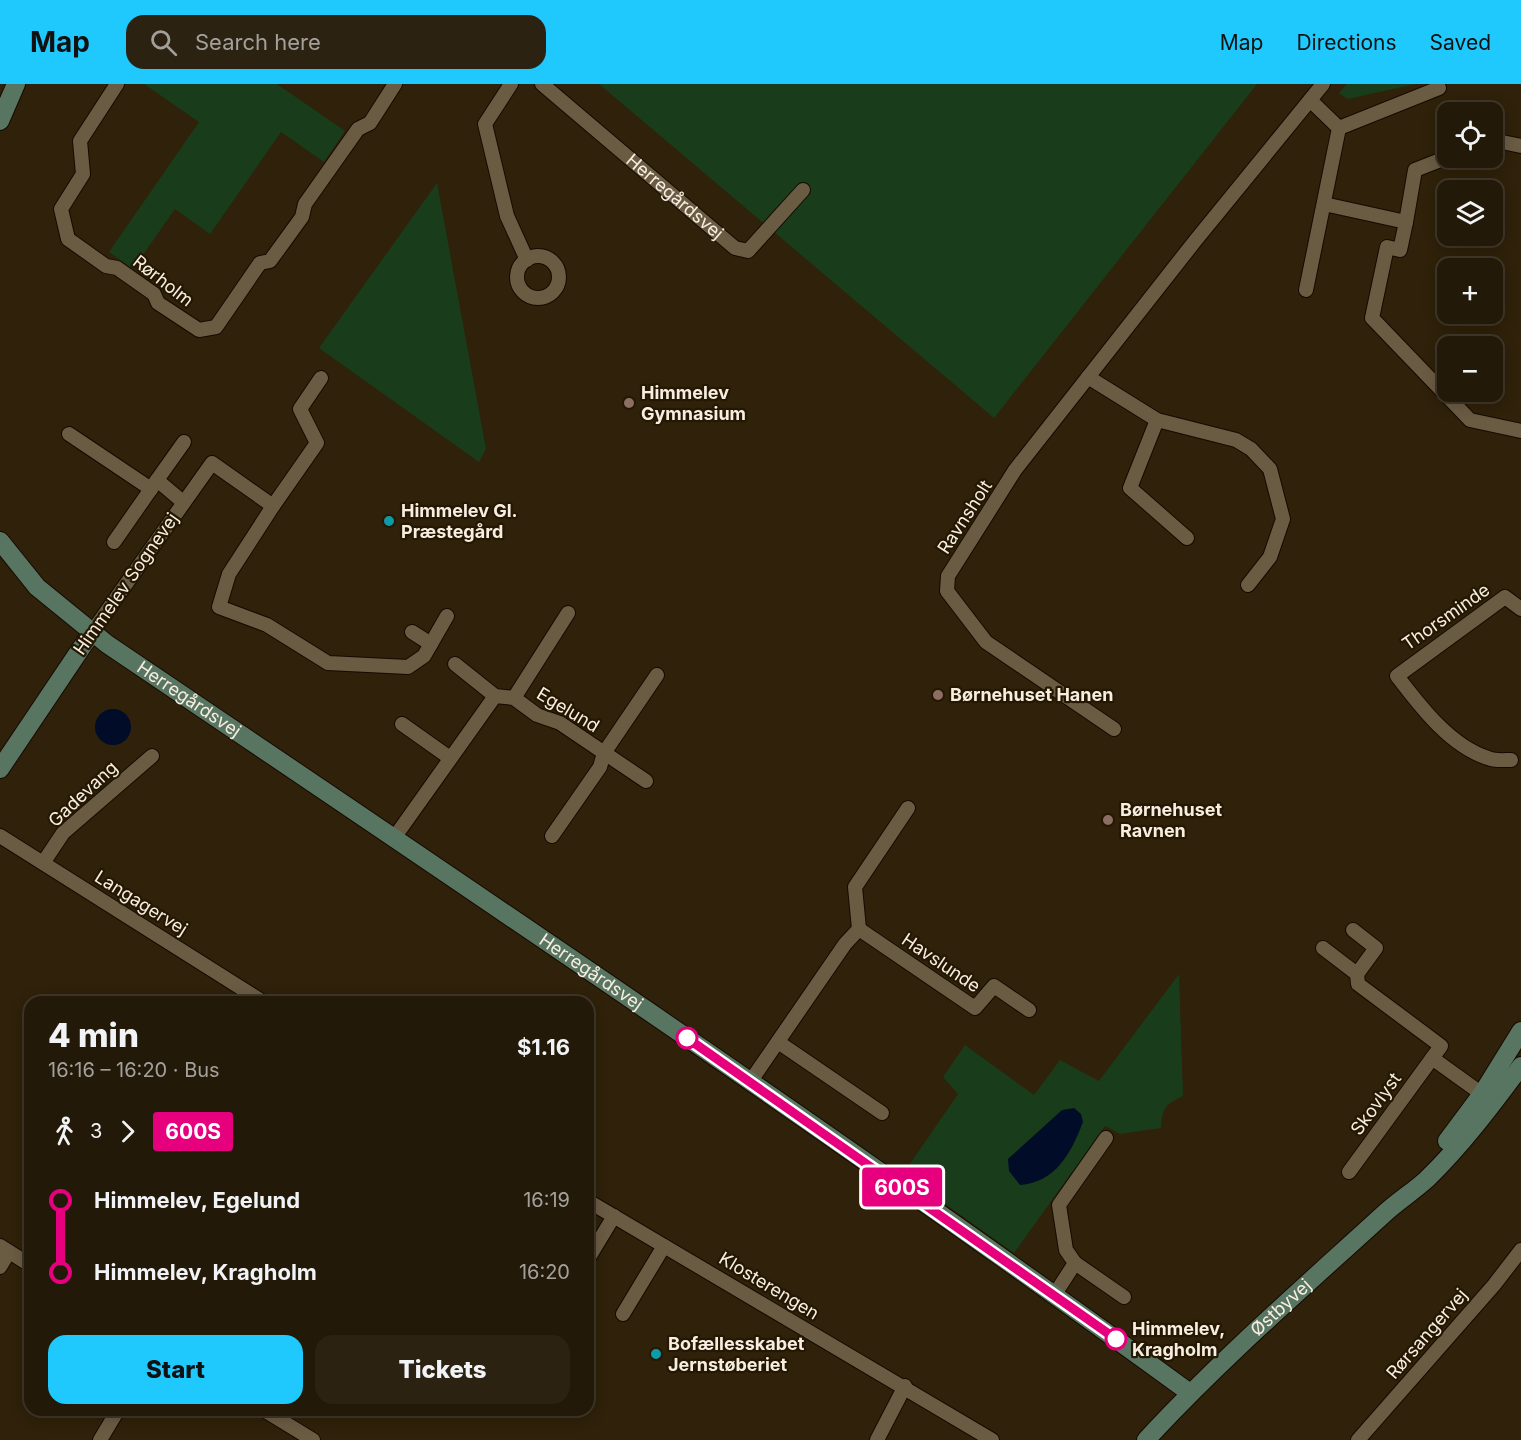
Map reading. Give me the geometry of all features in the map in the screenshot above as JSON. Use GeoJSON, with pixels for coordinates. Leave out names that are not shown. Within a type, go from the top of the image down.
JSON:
{"type":"FeatureCollection","features":[{"type":"Feature","properties":{"kind":"street"},"geometry":{"type":"LineString","coordinates":[[0,121],[16,84]]}},
{"type":"Feature","properties":{"kind":"street","name":"Rørholm"},"geometry":{"type":"LineString","coordinates":[[117,84],[80,141],[83,174],[61,209],[68,238],[106,266],[117,268],[154,294],[158,303],[199,330],[216,327],[261,263],[270,261],[302,217],[305,204],[358,129],[370,123],[394,84]]}},
{"type":"Feature","properties":{"kind":"street"},"geometry":{"type":"LineString","coordinates":[[511,84],[485,124],[507,216],[526,260]]}},
{"type":"Feature","properties":{"kind":"street","name":"Herregårdsvej"},"geometry":{"type":"LineString","coordinates":[[542,84],[735,249],[748,251],[803,190]]}},
{"type":"Feature","properties":{"kind":"street","name":"Ravnsholt"},"geometry":{"type":"LineString","coordinates":[[1114,729],[986,642],[947,591],[948,576],[1005,490],[1015,470],[1323,84]]}},
{"type":"Feature","properties":{"kind":"street"},"geometry":{"type":"LineString","coordinates":[[1340,128],[1439,88]]}},
{"type":"Feature","properties":{"kind":"street"},"geometry":{"type":"LineString","coordinates":[[1310,100],[1340,128]]}},
{"type":"Feature","properties":{"kind":"street"},"geometry":{"type":"LineString","coordinates":[[1306,290],[1340,128]]}},
{"type":"Feature","properties":{"kind":"street"},"geometry":{"type":"LineString","coordinates":[[1503,142],[1521,146]]}},
{"type":"Feature","properties":{"kind":"street"},"geometry":{"type":"LineString","coordinates":[[1437,161],[1415,170],[1400,250],[1387,247],[1372,318],[1470,420],[1521,431]]}},
{"type":"Feature","properties":{"kind":"street"},"geometry":{"type":"LineString","coordinates":[[1324,204],[1406,222]]}},
{"type":"Feature","properties":{"kind":"street"},"geometry":{"type":"LineString","coordinates":[[1088,377],[1157,420],[1236,440],[1251,449],[1270,469],[1284,519],[1270,556],[1248,585]]}},
{"type":"Feature","properties":{"kind":"street"},"geometry":{"type":"LineString","coordinates":[[321,378],[300,409],[317,443],[229,574],[219,607],[267,625],[328,663],[408,666],[424,656],[447,616]]}},
{"type":"Feature","properties":{"kind":"street"},"geometry":{"type":"LineString","coordinates":[[1157,420],[1130,488],[1186,538]]}},
{"type":"Feature","properties":{"kind":"street"},"geometry":{"type":"LineString","coordinates":[[69,434],[183,502]]}},
{"type":"Feature","properties":{"kind":"street"},"geometry":{"type":"LineString","coordinates":[[114,542],[184,442]]}},
{"type":"Feature","properties":{"kind":"street","name":"Himmelev Sognevej"},"geometry":{"type":"LineString","coordinates":[[0,769],[92,632],[212,463],[273,506]]}},
{"type":"Feature","properties":{"kind":"street","name":"Herregårdsvej"},"geometry":{"type":"LineString","coordinates":[[0,541],[37,586],[92,632],[750,1082],[1055,1294],[1190,1393]]}},
{"type":"Feature","properties":{"kind":"street","name":"Thorsminde"},"geometry":{"type":"LineString","coordinates":[[1511,760],[1488,759],[1449,736],[1425,713],[1397,676],[1505,597],[1521,609]]}},
{"type":"Feature","properties":{"kind":"street","name":"Egelund"},"geometry":{"type":"LineString","coordinates":[[514,698],[568,613]]}},
{"type":"Feature","properties":{"kind":"street"},"geometry":{"type":"LineString","coordinates":[[412,632],[431,644]]}},
{"type":"Feature","properties":{"kind":"street"},"geometry":{"type":"LineString","coordinates":[[394,838],[495,696],[455,664]]}},
{"type":"Feature","properties":{"kind":"street","name":"Egelund"},"geometry":{"type":"LineString","coordinates":[[552,836],[600,767],[604,753],[657,675]]}},
{"type":"Feature","properties":{"kind":"street","name":"Egelund"},"geometry":{"type":"LineString","coordinates":[[495,696],[514,698],[537,715],[560,723],[646,781]]}},
{"type":"Feature","properties":{"kind":"street"},"geometry":{"type":"LineString","coordinates":[[402,724],[450,758]]}},
{"type":"Feature","properties":{"kind":"street","name":"Gadevang"},"geometry":{"type":"LineString","coordinates":[[43,863],[63,833],[152,756]]}},
{"type":"Feature","properties":{"kind":"street"},"geometry":{"type":"LineString","coordinates":[[750,1082],[845,944],[859,929],[855,887],[908,808]]}},
{"type":"Feature","properties":{"kind":"street","name":"Langagervej"},"geometry":{"type":"LineString","coordinates":[[0,836],[254,996]]}},
{"type":"Feature","properties":{"kind":"street","name":"Havslunde"},"geometry":{"type":"LineString","coordinates":[[859,929],[975,1008],[994,986],[1029,1010]]}},
{"type":"Feature","properties":{"kind":"street"},"geometry":{"type":"LineString","coordinates":[[1353,930],[1376,948],[1357,974],[1358,984],[1441,1046],[1432,1058],[1488,1098]]}},
{"type":"Feature","properties":{"kind":"street"},"geometry":{"type":"LineString","coordinates":[[1323,948],[1357,974]]}},
{"type":"Feature","properties":{"kind":"street","name":"Østbyvej"},"geometry":{"type":"LineString","coordinates":[[1488,1098],[1521,1031]]}},
{"type":"Feature","properties":{"kind":"street"},"geometry":{"type":"LineString","coordinates":[[778,1042],[882,1113]]}},
{"type":"Feature","properties":{"kind":"street","name":"Skovlyst"},"geometry":{"type":"LineString","coordinates":[[1349,1172],[1432,1058]]}},
{"type":"Feature","properties":{"kind":"street","name":"Østbyvej"},"geometry":{"type":"LineString","coordinates":[[1146,1440],[1190,1393],[1394,1205],[1443,1147],[1521,1066]]}},
{"type":"Feature","properties":{"kind":"street"},"geometry":{"type":"LineString","coordinates":[[1106,1138],[1059,1205],[1066,1250],[1075,1263],[1124,1297]]}},
{"type":"Feature","properties":{"kind":"street","name":"Klosterengen"},"geometry":{"type":"LineString","coordinates":[[594,1204],[905,1386],[992,1440]]}},
{"type":"Feature","properties":{"kind":"street"},"geometry":{"type":"LineString","coordinates":[[594,1249],[614,1216]]}},
{"type":"Feature","properties":{"kind":"street"},"geometry":{"type":"LineString","coordinates":[[623,1314],[664,1246]]}},
{"type":"Feature","properties":{"kind":"street"},"geometry":{"type":"LineString","coordinates":[[0,1267],[5,1249],[24,1261]]}},
{"type":"Feature","properties":{"kind":"street","name":"Rørsangervej"},"geometry":{"type":"LineString","coordinates":[[1358,1440],[1494,1285],[1521,1250]]}},
{"type":"Feature","properties":{"kind":"street"},"geometry":{"type":"LineString","coordinates":[[1055,1294],[1075,1263]]}},
{"type":"Feature","properties":{"kind":"street"},"geometry":{"type":"LineString","coordinates":[[877,1440],[905,1386]]}},
{"type":"Feature","properties":{"kind":"street"},"geometry":{"type":"LineString","coordinates":[[99,1440],[114,1416]]}},
{"type":"Feature","properties":{"kind":"street"},"geometry":{"type":"LineString","coordinates":[[274,1416],[313,1440]]}},
{"type":"Feature","properties":{"kind":"green space"},"geometry":{"type":"Polygon","coordinates":[[[144,84],[277,84],[345,131],[324,162],[281,132],[210,234],[175,209],[133,269],[109,252],[199,122],[144,84]]]}},
{"type":"Feature","properties":{"kind":"green space"},"geometry":{"type":"Polygon","coordinates":[[[599,84],[1257,84],[994,418],[599,84]]]}},
{"type":"Feature","properties":{"kind":"green space"},"geometry":{"type":"Polygon","coordinates":[[[1347,84],[1415,84],[1348,99],[1339,93],[1347,84]]]}},
{"type":"Feature","properties":{"kind":"green space"},"geometry":{"type":"Polygon","coordinates":[[[437,183],[486,449],[479,462],[319,348],[437,183]]]}},
{"type":"Feature","properties":{"kind":"green space"},"geometry":{"type":"Polygon","coordinates":[[[1179,974],[1183,1096],[1166,1108],[1162,1116],[1161,1128],[1120,1134],[1105,1126],[1014,1253],[903,1174],[958,1094],[943,1077],[965,1045],[1034,1095],[1060,1060],[1099,1081],[1179,974]]]}},
{"type":"Feature","properties":{"kind":"water"},"geometry":{"type":"Polygon","coordinates":[[[113,709],[126,714],[131,727],[126,740],[113,745],[100,740],[95,727],[100,714],[113,709]]]}},
{"type":"Feature","properties":{"kind":"water"},"geometry":{"type":"Polygon","coordinates":[[[1074,1108],[1081,1114],[1083,1122],[1067,1155],[1053,1172],[1033,1183],[1020,1185],[1009,1171],[1008,1159],[1062,1110],[1074,1108]]]}},
{"type":"Feature","properties":{"kind":"bus line","name":"600S"},"geometry":{"type":"LineString","coordinates":[[687,1038],[1036,1280],[1116,1339]]}},
{"type":"Feature","properties":{"kind":"place","name":"Himmelev Gymnasium"},"geometry":{"type":"Point","coordinates":[629,403]}},
{"type":"Feature","properties":{"kind":"place","name":"Himmelev Gl. Præstegård"},"geometry":{"type":"Point","coordinates":[389,521]}},
{"type":"Feature","properties":{"kind":"place","name":"Børnehuset Hanen"},"geometry":{"type":"Point","coordinates":[938,695]}},
{"type":"Feature","properties":{"kind":"place","name":"Børnehuset Ravnen"},"geometry":{"type":"Point","coordinates":[1108,820]}},
{"type":"Feature","properties":{"kind":"place","name":"Himmelev, Kragholm"},"geometry":{"type":"Point","coordinates":[1116,1339]}},
{"type":"Feature","properties":{"kind":"place","name":"Bofællesskabet Jernstøberiet"},"geometry":{"type":"Point","coordinates":[656,1354]}}]}
